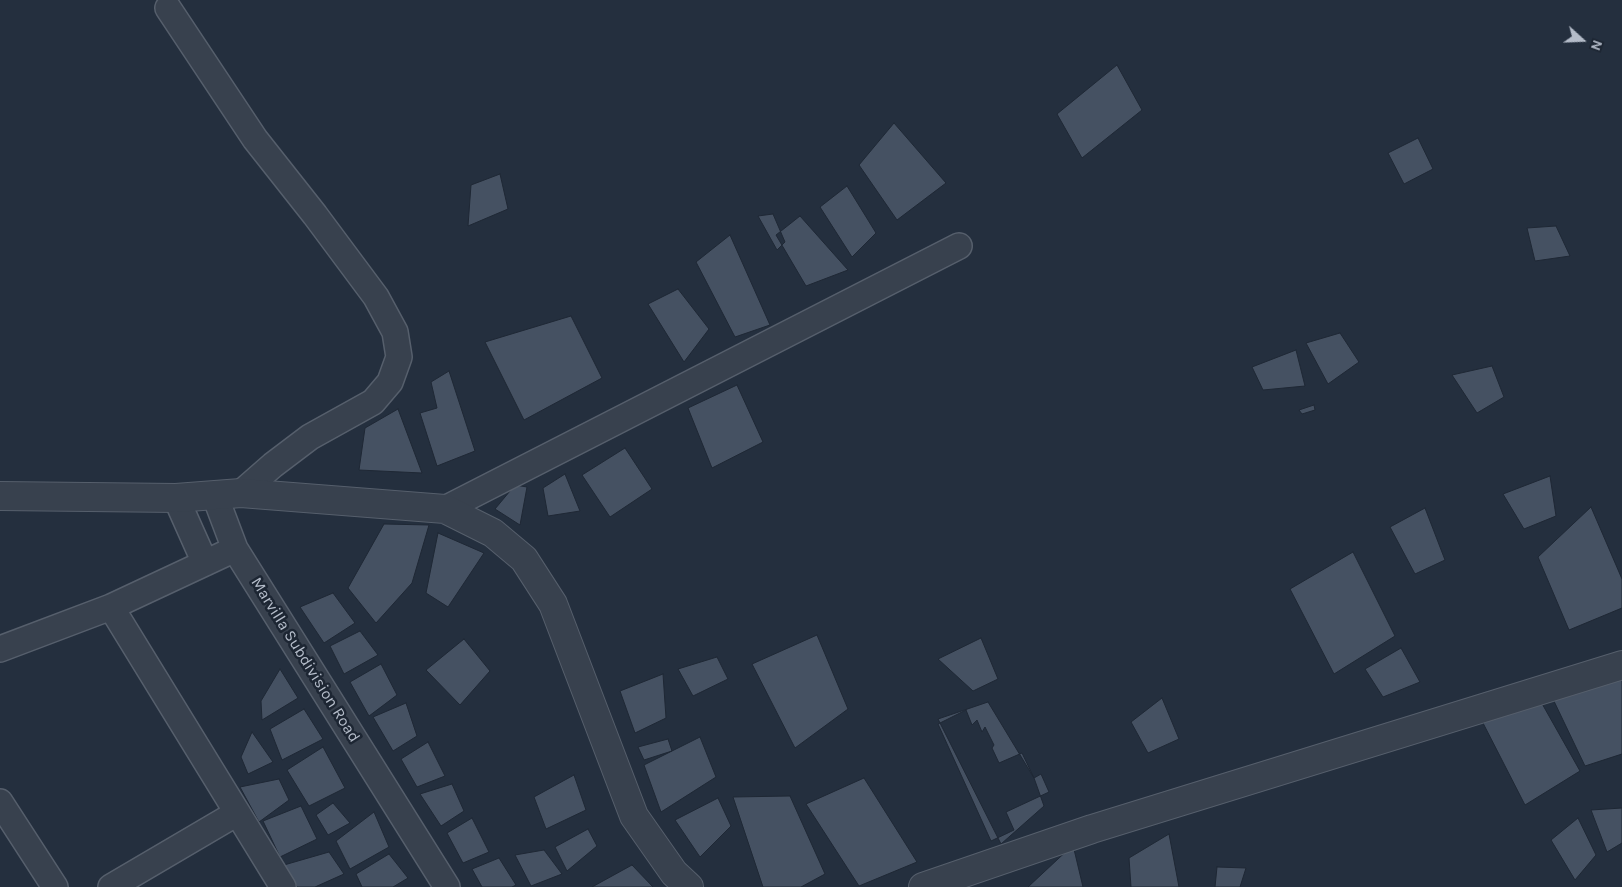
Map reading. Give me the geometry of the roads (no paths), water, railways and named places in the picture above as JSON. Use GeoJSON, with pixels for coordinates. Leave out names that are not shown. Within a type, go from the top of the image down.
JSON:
{"type":"FeatureCollection","features":[{"type":"Feature","properties":{"kind":"street"},"geometry":{"type":"LineString","coordinates":[[168,8],[256,139],[376,297],[395,332],[399,357],[390,382],[373,402],[310,437],[228,495]]}},
{"type":"Feature","properties":{"kind":"street"},"geometry":{"type":"LineString","coordinates":[[445,509],[959,246]]}},
{"type":"Feature","properties":{"kind":"street"},"geometry":{"type":"LineString","coordinates":[[0,496],[176,498],[228,495],[445,509],[493,533],[524,559],[553,604],[634,816],[674,873],[689,887]]}},
{"type":"Feature","properties":{"kind":"street","name":"Marvilla Subdivision Road"},"geometry":{"type":"LineString","coordinates":[[228,495],[235,549],[447,887]]}},
{"type":"Feature","properties":{"kind":"street"},"geometry":{"type":"LineString","coordinates":[[176,498],[205,563]]}},
{"type":"Feature","properties":{"kind":"street"},"geometry":{"type":"LineString","coordinates":[[0,649],[111,607],[235,549]]}},
{"type":"Feature","properties":{"kind":"street"},"geometry":{"type":"LineString","coordinates":[[111,607],[283,887]]}},
{"type":"Feature","properties":{"kind":"street"},"geometry":{"type":"LineString","coordinates":[[923,887],[1092,829],[1622,665]]}},
{"type":"Feature","properties":{"kind":"street"},"geometry":{"type":"LineString","coordinates":[[0,802],[55,887]]}},
{"type":"Feature","properties":{"kind":"street"},"geometry":{"type":"LineString","coordinates":[[111,887],[237,812]]}}]}
